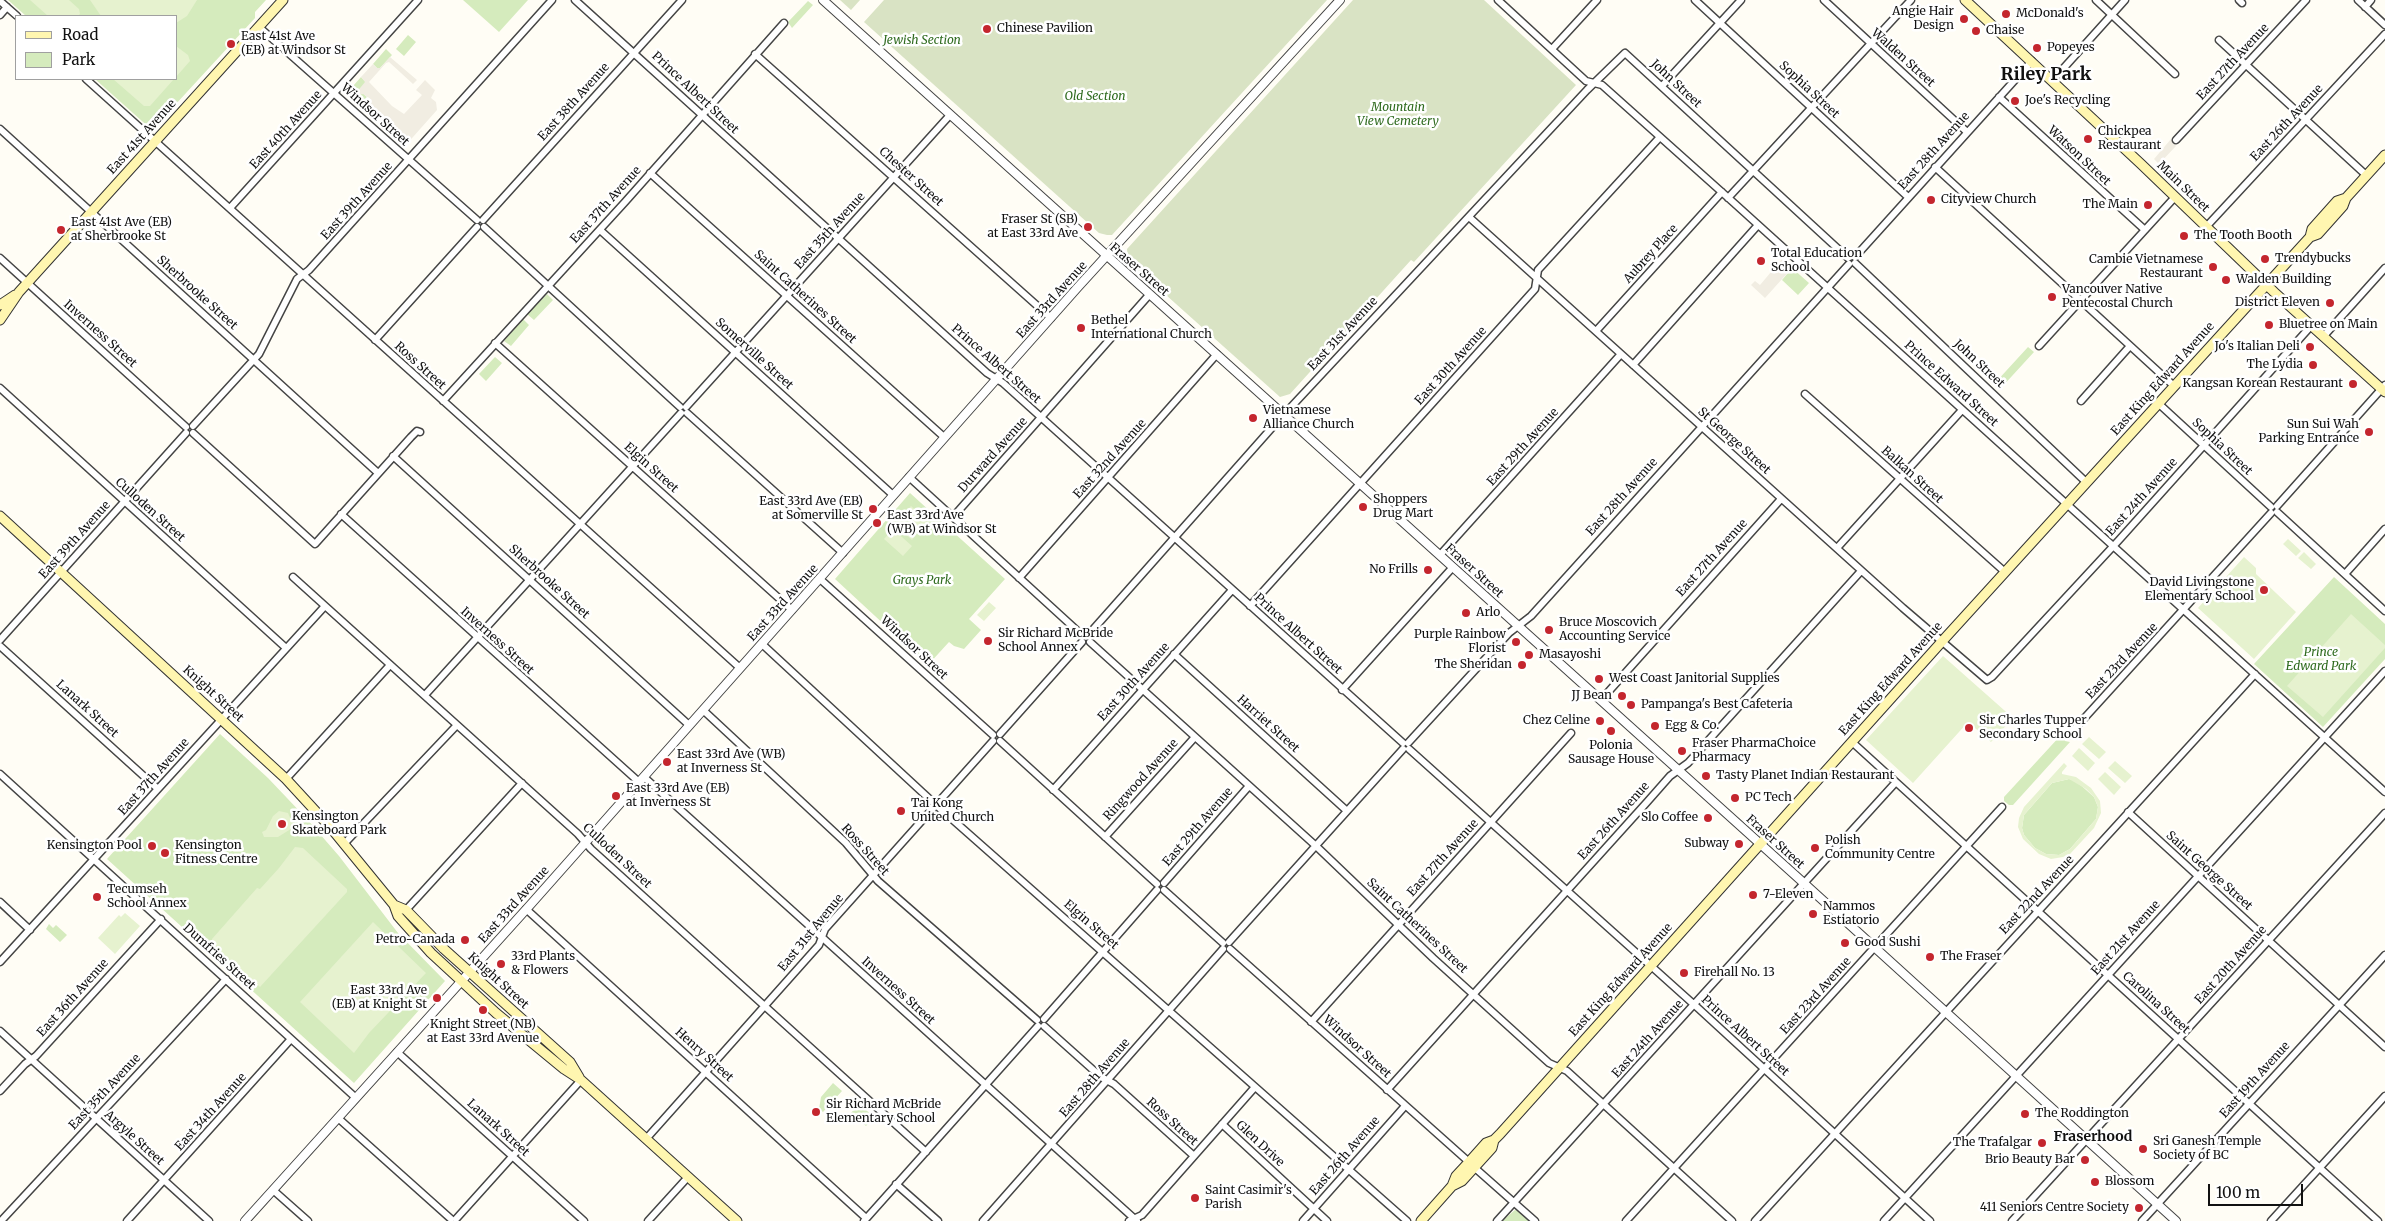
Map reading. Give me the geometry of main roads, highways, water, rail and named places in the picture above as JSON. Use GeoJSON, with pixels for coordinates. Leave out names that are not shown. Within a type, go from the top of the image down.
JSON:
{"type":"FeatureCollection","features":[{"type":"Feature","properties":{"kind":"main road","name":"East 41st Avenue"},"geometry":{"type":"LineString","coordinates":[[0,320],[19,292],[284,0]]}},
{"type":"Feature","properties":{"kind":"main road","name":"Main Street"},"geometry":{"type":"LineString","coordinates":[[1965,0],[2032,61],[2266,285],[2384,389]]}},
{"type":"Feature","properties":{"kind":"main road","name":"East King Edward Avenue"},"geometry":{"type":"LineString","coordinates":[[1421,1221],[1452,1186],[1462,1181],[1486,1143],[1494,1140],[1941,642],[2310,237],[2312,229],[2337,201],[2346,198],[2385,155]]}},
{"type":"Feature","properties":{"kind":"main road","name":"East 41st Avenue"},"geometry":{"type":"LineString","coordinates":[[0,305],[19,292]]}},
{"type":"Feature","properties":{"kind":"main road","name":"Knight Street"},"geometry":{"type":"LineString","coordinates":[[0,516],[286,778],[394,905],[398,916],[419,942],[461,982],[556,1063],[581,1080],[737,1221]]}},
{"type":"Feature","properties":{"kind":"main road","name":"Knight Street"},"geometry":{"type":"LineString","coordinates":[[394,905],[406,910],[470,972],[570,1062],[581,1080]]}},
{"type":"Feature","properties":{"kind":"place","name":"McDonald's"},"geometry":{"type":"Point","coordinates":[2006,14]}},
{"type":"Feature","properties":{"kind":"place","name":"Angie Hair Design"},"geometry":{"type":"Point","coordinates":[1964,19]}},
{"type":"Feature","properties":{"kind":"place","name":"Chinese Pavilion"},"geometry":{"type":"Point","coordinates":[987,29]}},
{"type":"Feature","properties":{"kind":"place","name":"Chaise"},"geometry":{"type":"Point","coordinates":[1976,31]}},
{"type":"Feature","properties":{"kind":"place","name":"East 41st Ave (EB) at Windsor St"},"geometry":{"type":"Point","coordinates":[231,44]}},
{"type":"Feature","properties":{"kind":"place","name":"Popeyes"},"geometry":{"type":"Point","coordinates":[2037,48]}},
{"type":"Feature","properties":{"kind":"place","name":"Joe's Recycling"},"geometry":{"type":"Point","coordinates":[2015,101]}},
{"type":"Feature","properties":{"kind":"place","name":"Chickpea Restaurant"},"geometry":{"type":"Point","coordinates":[2088,139]}},
{"type":"Feature","properties":{"kind":"place","name":"Cityview Church"},"geometry":{"type":"Point","coordinates":[1931,200]}},
{"type":"Feature","properties":{"kind":"place","name":"The Main"},"geometry":{"type":"Point","coordinates":[2148,205]}},
{"type":"Feature","properties":{"kind":"place","name":"Fraser St (SB) at East 33rd Ave"},"geometry":{"type":"Point","coordinates":[1088,227]}},
{"type":"Feature","properties":{"kind":"place","name":"East 41st Ave (EB) at Sherbrooke St"},"geometry":{"type":"Point","coordinates":[61,230]}},
{"type":"Feature","properties":{"kind":"place","name":"The Tooth Booth"},"geometry":{"type":"Point","coordinates":[2184,236]}},
{"type":"Feature","properties":{"kind":"place","name":"Trendybucks"},"geometry":{"type":"Point","coordinates":[2265,259]}},
{"type":"Feature","properties":{"kind":"place","name":"Total Education School"},"geometry":{"type":"Point","coordinates":[1761,261]}},
{"type":"Feature","properties":{"kind":"place","name":"Cambie Vietnamese Restaurant"},"geometry":{"type":"Point","coordinates":[2213,267]}},
{"type":"Feature","properties":{"kind":"place","name":"Walden Building"},"geometry":{"type":"Point","coordinates":[2226,280]}},
{"type":"Feature","properties":{"kind":"place","name":"Vancouver Native Pentecostal Church"},"geometry":{"type":"Point","coordinates":[2052,297]}},
{"type":"Feature","properties":{"kind":"place","name":"District Eleven"},"geometry":{"type":"Point","coordinates":[2330,303]}},
{"type":"Feature","properties":{"kind":"place","name":"Bluetree on Main"},"geometry":{"type":"Point","coordinates":[2269,325]}},
{"type":"Feature","properties":{"kind":"place","name":"Bethel International Church"},"geometry":{"type":"Point","coordinates":[1081,328]}},
{"type":"Feature","properties":{"kind":"place","name":"Jo's Italian Deli"},"geometry":{"type":"Point","coordinates":[2310,347]}},
{"type":"Feature","properties":{"kind":"place","name":"The Lydia"},"geometry":{"type":"Point","coordinates":[2313,365]}},
{"type":"Feature","properties":{"kind":"place","name":"Kangsan Korean Restaurant"},"geometry":{"type":"Point","coordinates":[2353,384]}},
{"type":"Feature","properties":{"kind":"place","name":"Vietnamese Alliance Church"},"geometry":{"type":"Point","coordinates":[1253,418]}},
{"type":"Feature","properties":{"kind":"place","name":"Sun Sui Wah Parking Entrance"},"geometry":{"type":"Point","coordinates":[2369,432]}},
{"type":"Feature","properties":{"kind":"place","name":"Shoppers Drug Mart"},"geometry":{"type":"Point","coordinates":[1363,507]}},
{"type":"Feature","properties":{"kind":"place","name":"East 33rd Ave (EB) at Somerville St"},"geometry":{"type":"Point","coordinates":[873,509]}},
{"type":"Feature","properties":{"kind":"place","name":"East 33rd Ave (WB) at Windsor St"},"geometry":{"type":"Point","coordinates":[877,523]}},
{"type":"Feature","properties":{"kind":"place","name":"No Frills"},"geometry":{"type":"Point","coordinates":[1428,570]}},
{"type":"Feature","properties":{"kind":"place","name":"David Livingstone Elementary School"},"geometry":{"type":"Point","coordinates":[2264,590]}},
{"type":"Feature","properties":{"kind":"place","name":"Arlo"},"geometry":{"type":"Point","coordinates":[1466,613]}},
{"type":"Feature","properties":{"kind":"place","name":"Bruce Moscovich Accounting Service"},"geometry":{"type":"Point","coordinates":[1549,630]}},
{"type":"Feature","properties":{"kind":"place","name":"Sir Richard McBride School Annex"},"geometry":{"type":"Point","coordinates":[988,641]}},
{"type":"Feature","properties":{"kind":"place","name":"Purple Rainbow Florist"},"geometry":{"type":"Point","coordinates":[1516,642]}},
{"type":"Feature","properties":{"kind":"place","name":"Masayoshi"},"geometry":{"type":"Point","coordinates":[1529,655]}},
{"type":"Feature","properties":{"kind":"place","name":"The Sheridan"},"geometry":{"type":"Point","coordinates":[1522,665]}},
{"type":"Feature","properties":{"kind":"place","name":"West Coast Janitorial Supplies"},"geometry":{"type":"Point","coordinates":[1599,679]}},
{"type":"Feature","properties":{"kind":"place","name":"JJ Bean"},"geometry":{"type":"Point","coordinates":[1622,696]}},
{"type":"Feature","properties":{"kind":"place","name":"Pampanga's Best Cafeteria"},"geometry":{"type":"Point","coordinates":[1631,705]}},
{"type":"Feature","properties":{"kind":"place","name":"Chez Celine"},"geometry":{"type":"Point","coordinates":[1600,721]}},
{"type":"Feature","properties":{"kind":"place","name":"Egg & Co."},"geometry":{"type":"Point","coordinates":[1655,726]}},
{"type":"Feature","properties":{"kind":"place","name":"Sir Charles Tupper Secondary School"},"geometry":{"type":"Point","coordinates":[1969,728]}},
{"type":"Feature","properties":{"kind":"place","name":"Polonia Sausage House"},"geometry":{"type":"Point","coordinates":[1611,731]}},
{"type":"Feature","properties":{"kind":"place","name":"Fraser PharmaChoice Pharmacy"},"geometry":{"type":"Point","coordinates":[1682,751]}},
{"type":"Feature","properties":{"kind":"place","name":"East 33rd Ave (WB) at Inverness St"},"geometry":{"type":"Point","coordinates":[667,762]}},
{"type":"Feature","properties":{"kind":"place","name":"Tasty Planet Indian Restaurant"},"geometry":{"type":"Point","coordinates":[1706,776]}},
{"type":"Feature","properties":{"kind":"place","name":"East 33rd Ave (EB) at Inverness St"},"geometry":{"type":"Point","coordinates":[616,796]}},
{"type":"Feature","properties":{"kind":"place","name":"PC Tech"},"geometry":{"type":"Point","coordinates":[1735,798]}},
{"type":"Feature","properties":{"kind":"place","name":"Tai Kong United Church"},"geometry":{"type":"Point","coordinates":[901,811]}},
{"type":"Feature","properties":{"kind":"place","name":"Slo Coffee"},"geometry":{"type":"Point","coordinates":[1708,818]}},
{"type":"Feature","properties":{"kind":"place","name":"Kensington Skateboard Park"},"geometry":{"type":"Point","coordinates":[282,824]}},
{"type":"Feature","properties":{"kind":"place","name":"Subway"},"geometry":{"type":"Point","coordinates":[1739,844]}},
{"type":"Feature","properties":{"kind":"place","name":"Kensington Pool"},"geometry":{"type":"Point","coordinates":[152,846]}},
{"type":"Feature","properties":{"kind":"place","name":"Polish Community Centre"},"geometry":{"type":"Point","coordinates":[1815,848]}},
{"type":"Feature","properties":{"kind":"place","name":"Kensington Fitness Centre"},"geometry":{"type":"Point","coordinates":[165,853]}},
{"type":"Feature","properties":{"kind":"place","name":"7-Eleven"},"geometry":{"type":"Point","coordinates":[1753,895]}},
{"type":"Feature","properties":{"kind":"place","name":"Tecumseh School Annex"},"geometry":{"type":"Point","coordinates":[97,897]}},
{"type":"Feature","properties":{"kind":"place","name":"Nammos Estiatorio"},"geometry":{"type":"Point","coordinates":[1813,914]}},
{"type":"Feature","properties":{"kind":"place","name":"Petro-Canada"},"geometry":{"type":"Point","coordinates":[465,940]}},
{"type":"Feature","properties":{"kind":"place","name":"Good Sushi"},"geometry":{"type":"Point","coordinates":[1845,943]}},
{"type":"Feature","properties":{"kind":"place","name":"The Fraser"},"geometry":{"type":"Point","coordinates":[1930,957]}},
{"type":"Feature","properties":{"kind":"place","name":"33rd Plants & Flowers"},"geometry":{"type":"Point","coordinates":[501,964]}},
{"type":"Feature","properties":{"kind":"place","name":"Firehall No. 13"},"geometry":{"type":"Point","coordinates":[1684,973]}},
{"type":"Feature","properties":{"kind":"place","name":"East 33rd Ave (EB) at Knight St"},"geometry":{"type":"Point","coordinates":[437,998]}},
{"type":"Feature","properties":{"kind":"place","name":"Knight Street (NB) at East 33rd Avenue"},"geometry":{"type":"Point","coordinates":[483,1010]}},
{"type":"Feature","properties":{"kind":"place","name":"Sir Richard McBride Elementary School"},"geometry":{"type":"Point","coordinates":[816,1112]}},
{"type":"Feature","properties":{"kind":"place","name":"The Roddington"},"geometry":{"type":"Point","coordinates":[2025,1114]}},
{"type":"Feature","properties":{"kind":"place","name":"The Trafalgar"},"geometry":{"type":"Point","coordinates":[2042,1143]}},
{"type":"Feature","properties":{"kind":"place","name":"Sri Ganesh Temple Society of BC"},"geometry":{"type":"Point","coordinates":[2143,1149]}},
{"type":"Feature","properties":{"kind":"place","name":"Brio Beauty Bar"},"geometry":{"type":"Point","coordinates":[2085,1160]}},
{"type":"Feature","properties":{"kind":"place","name":"Blossom"},"geometry":{"type":"Point","coordinates":[2095,1182]}},
{"type":"Feature","properties":{"kind":"place","name":"Saint Casimir's Parish"},"geometry":{"type":"Point","coordinates":[1195,1198]}},
{"type":"Feature","properties":{"kind":"place","name":"411 Seniors Centre Society"},"geometry":{"type":"Point","coordinates":[2139,1208]}},
{"type":"Feature","properties":{"kind":"district","name":"Riley Park"},"geometry":{"type":"Point","coordinates":[2046,75]}},
{"type":"Feature","properties":{"kind":"district","name":"Fraserhood"},"geometry":{"type":"Point","coordinates":[2093,1137]}},
{"type":"Feature","properties":{"kind":"park label","name":"Jewish Section"},"geometry":{"type":"Point","coordinates":[922,41]}},
{"type":"Feature","properties":{"kind":"park label","name":"Old Section"},"geometry":{"type":"Point","coordinates":[1095,97]}},
{"type":"Feature","properties":{"kind":"park label","name":"Mountain View Cemetery"},"geometry":{"type":"Point","coordinates":[1398,115]}},
{"type":"Feature","properties":{"kind":"park label","name":"Grays Park"},"geometry":{"type":"Point","coordinates":[922,581]}},
{"type":"Feature","properties":{"kind":"park label","name":"Prince Edward Park"},"geometry":{"type":"Point","coordinates":[2321,660]}}]}
